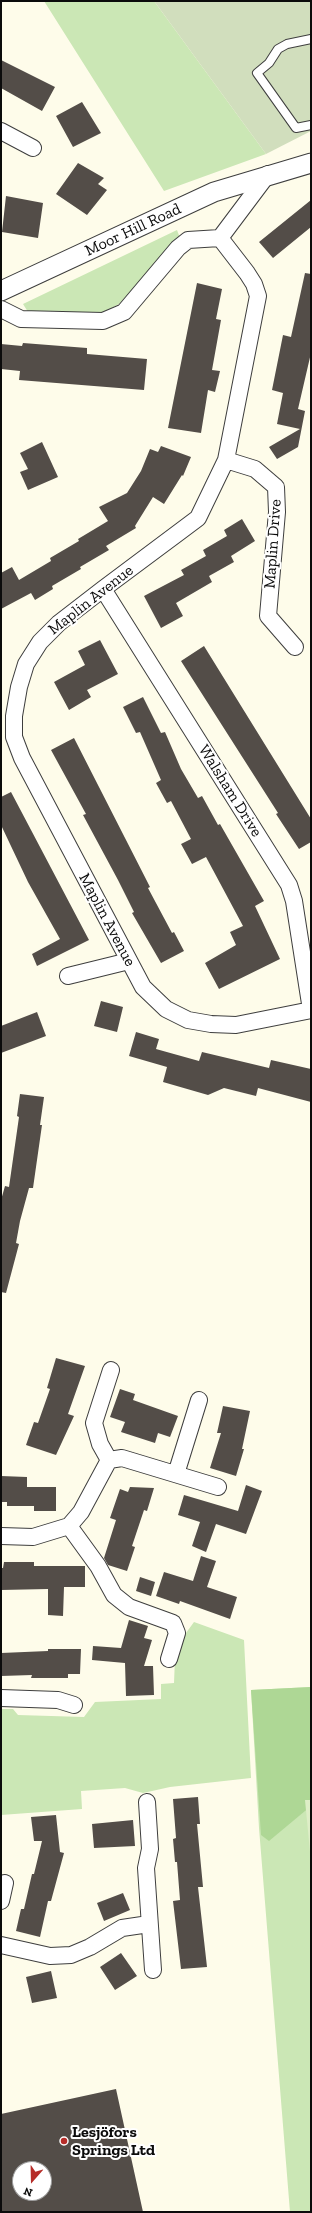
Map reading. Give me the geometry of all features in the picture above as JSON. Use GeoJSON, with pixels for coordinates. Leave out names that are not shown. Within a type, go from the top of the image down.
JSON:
{"type":"FeatureCollection","features":[{"type":"Feature","properties":{"kind":"street"},"geometry":{"type":"LineString","coordinates":[[1,131],[33,148]]}},
{"type":"Feature","properties":{"kind":"street","name":"Moor Hill Road"},"geometry":{"type":"LineString","coordinates":[[1,291],[214,192],[268,174],[311,163]]}},
{"type":"Feature","properties":{"kind":"street"},"geometry":{"type":"LineString","coordinates":[[220,238],[268,174]]}},
{"type":"Feature","properties":{"kind":"street","name":"Moor Hill Road"},"geometry":{"type":"LineString","coordinates":[[1,308],[21,319],[103,321],[124,312],[178,248],[188,240],[220,238]]}},
{"type":"Feature","properties":{"kind":"street","name":"Maplin Avenue"},"geometry":{"type":"LineString","coordinates":[[220,238],[247,273],[254,284],[258,296],[226,460],[198,518],[59,623],[40,642],[26,664],[14,716],[14,737],[22,758],[143,988],[166,1009],[188,1020],[211,1024],[236,1025],[311,1010]]}},
{"type":"Feature","properties":{"kind":"street","name":"Maplin Drive"},"geometry":{"type":"LineString","coordinates":[[226,460],[255,469],[276,486],[277,512],[268,616],[295,647]]}},
{"type":"Feature","properties":{"kind":"street","name":"Walsham Drive"},"geometry":{"type":"LineString","coordinates":[[103,589],[289,885],[294,901],[311,1010]]}},
{"type":"Feature","properties":{"kind":"street"},"geometry":{"type":"LineString","coordinates":[[68,976],[129,962]]}},
{"type":"Feature","properties":{"kind":"street"},"geometry":{"type":"LineString","coordinates":[[109,1460],[100,1444],[94,1423],[111,1370]]}},
{"type":"Feature","properties":{"kind":"street"},"geometry":{"type":"LineString","coordinates":[[176,1474],[199,1400]]}},
{"type":"Feature","properties":{"kind":"street"},"geometry":{"type":"LineString","coordinates":[[109,1460],[122,1458],[218,1487]]}},
{"type":"Feature","properties":{"kind":"street"},"geometry":{"type":"LineString","coordinates":[[1,1536],[33,1537],[57,1531],[68,1526],[81,1512],[109,1460]]}},
{"type":"Feature","properties":{"kind":"street"},"geometry":{"type":"LineString","coordinates":[[68,1526],[98,1566],[114,1595],[129,1606],[173,1623],[177,1633],[169,1659]]}},
{"type":"Feature","properties":{"kind":"street"},"geometry":{"type":"LineString","coordinates":[[1,1698],[58,1700],[74,1705]]}},
{"type":"Feature","properties":{"kind":"street"},"geometry":{"type":"LineString","coordinates":[[147,1802],[150,1849],[146,1868],[153,1970]]}},
{"type":"Feature","properties":{"kind":"street"},"geometry":{"type":"LineString","coordinates":[[1,1901],[5,1883]]}},
{"type":"Feature","properties":{"kind":"street"},"geometry":{"type":"LineString","coordinates":[[1,1945],[50,1956],[71,1955],[90,1947],[122,1928],[149,1924]]}},
{"type":"Feature","properties":{"kind":"lane"},"geometry":{"type":"LineString","coordinates":[[311,39],[287,44],[278,49],[269,63],[257,73],[296,128],[311,125]]}},
{"type":"Feature","properties":{"kind":"green space"},"geometry":{"type":"Polygon","coordinates":[[[44,1],[154,1],[266,154],[164,191],[44,1]]]}},
{"type":"Feature","properties":{"kind":"green space"},"geometry":{"type":"Polygon","coordinates":[[[154,1],[311,1],[311,131],[266,154],[154,1]]]}},
{"type":"Feature","properties":{"kind":"green space"},"geometry":{"type":"Polygon","coordinates":[[[177,230],[180,238],[119,304],[100,314],[28,312],[23,304],[177,230]]]}},
{"type":"Feature","properties":{"kind":"green space"},"geometry":{"type":"Polygon","coordinates":[[[194,1622],[244,1640],[251,1778],[170,1787],[143,1793],[125,1788],[81,1791],[82,1809],[1,1815],[1,1709],[13,1709],[18,1715],[84,1717],[95,1702],[161,1699],[161,1684],[174,1683],[175,1658],[186,1633],[194,1622]]]}},
{"type":"Feature","properties":{"kind":"green space"},"geometry":{"type":"Polygon","coordinates":[[[311,1687],[311,2212],[290,2212],[259,1828],[251,1690],[311,1687]]]}},
{"type":"Feature","properties":{"kind":"green space"},"geometry":{"type":"Polygon","coordinates":[[[311,1687],[311,1806],[269,1841],[261,1835],[251,1690],[311,1687]]]}},
{"type":"Feature","properties":{"kind":"green space"},"geometry":{"type":"Polygon","coordinates":[[[305,1800],[311,1800],[311,1862],[305,1800]]]}},
{"type":"Feature","properties":{"kind":"building"},"geometry":{"type":"Polygon","coordinates":[[[1,60],[55,87],[42,111],[1,88],[1,60]]]}},
{"type":"Feature","properties":{"kind":"building"},"geometry":{"type":"Polygon","coordinates":[[[82,102],[101,133],[73,147],[56,116],[82,102]]]}},
{"type":"Feature","properties":{"kind":"building"},"geometry":{"type":"Polygon","coordinates":[[[78,163],[104,178],[98,184],[107,190],[87,215],[56,194],[78,163]]]}},
{"type":"Feature","properties":{"kind":"building"},"geometry":{"type":"Polygon","coordinates":[[[6,196],[43,203],[38,238],[2,232],[6,196]]]}},
{"type":"Feature","properties":{"kind":"building"},"geometry":{"type":"Polygon","coordinates":[[[311,200],[311,227],[273,258],[259,242],[311,200]]]}},
{"type":"Feature","properties":{"kind":"building"},"geometry":{"type":"Polygon","coordinates":[[[305,273],[311,274],[311,353],[298,409],[305,411],[298,447],[277,459],[269,447],[300,429],[277,424],[283,393],[272,390],[283,335],[291,337],[305,273]]]}},
{"type":"Feature","properties":{"kind":"building"},"geometry":{"type":"Polygon","coordinates":[[[197,283],[222,289],[216,319],[221,320],[212,370],[220,371],[215,392],[208,390],[201,433],[168,428],[197,283]]]}},
{"type":"Feature","properties":{"kind":"building"},"geometry":{"type":"Polygon","coordinates":[[[23,343],[87,348],[87,354],[147,359],[144,390],[19,380],[20,371],[1,369],[1,344],[22,346],[23,343]]]}},
{"type":"Feature","properties":{"kind":"building"},"geometry":{"type":"Polygon","coordinates":[[[42,442],[58,477],[28,490],[20,472],[28,469],[20,453],[42,442]]]}},
{"type":"Feature","properties":{"kind":"building"},"geometry":{"type":"Polygon","coordinates":[[[161,446],[191,457],[183,476],[182,475],[164,504],[153,497],[135,526],[136,528],[106,546],[109,550],[80,567],[81,569],[52,586],[53,589],[35,600],[31,593],[1,609],[1,573],[12,567],[19,580],[51,561],[50,558],[79,541],[78,539],[108,521],[99,507],[127,493],[141,471],[150,449],[158,452],[161,446]]]}},
{"type":"Feature","properties":{"kind":"building"},"geometry":{"type":"Polygon","coordinates":[[[242,519],[255,541],[231,556],[234,562],[209,576],[212,582],[176,603],[183,616],[161,628],[144,596],[184,575],[181,570],[206,556],[203,550],[227,536],[224,530],[242,519]]]}},
{"type":"Feature","properties":{"kind":"building"},"geometry":{"type":"Polygon","coordinates":[[[100,640],[118,674],[87,690],[91,697],[69,710],[54,682],[85,665],[78,651],[100,640]]]}},
{"type":"Feature","properties":{"kind":"building"},"geometry":{"type":"Polygon","coordinates":[[[204,646],[311,819],[311,842],[299,849],[276,814],[278,813],[181,661],[204,646]]]}},
{"type":"Feature","properties":{"kind":"building"},"geometry":{"type":"Polygon","coordinates":[[[143,697],[161,733],[165,732],[181,769],[198,798],[202,796],[218,825],[220,824],[264,901],[255,906],[280,959],[219,989],[205,963],[236,945],[230,932],[243,926],[206,857],[192,864],[181,844],[191,839],[171,801],[167,803],[156,783],[161,780],[140,732],[136,733],[123,707],[143,697]]]}},
{"type":"Feature","properties":{"kind":"building"},"geometry":{"type":"Polygon","coordinates":[[[74,738],[150,887],[148,888],[172,933],[174,932],[184,951],[161,963],[132,913],[134,912],[83,815],[86,814],[51,750],[74,738]]]}},
{"type":"Feature","properties":{"kind":"building"},"geometry":{"type":"Polygon","coordinates":[[[11,792],[89,940],[37,966],[32,954],[60,939],[28,882],[1,825],[1,797],[11,792]]]}},
{"type":"Feature","properties":{"kind":"building"},"geometry":{"type":"Polygon","coordinates":[[[101,1001],[123,1007],[117,1032],[94,1026],[101,1001]]]}},
{"type":"Feature","properties":{"kind":"building"},"geometry":{"type":"Polygon","coordinates":[[[37,1012],[46,1036],[1,1053],[1,1026],[37,1012]]]}},
{"type":"Feature","properties":{"kind":"building"},"geometry":{"type":"Polygon","coordinates":[[[136,1032],[159,1039],[156,1049],[199,1061],[202,1052],[269,1068],[271,1060],[311,1069],[311,1102],[258,1088],[256,1096],[224,1088],[208,1095],[163,1082],[167,1067],[129,1056],[136,1032]]]}},
{"type":"Feature","properties":{"kind":"building"},"geometry":{"type":"Polygon","coordinates":[[[20,1094],[44,1097],[40,1125],[42,1125],[33,1188],[29,1188],[20,1221],[16,1243],[19,1244],[6,1293],[1,1292],[1,1200],[5,1186],[9,1187],[19,1117],[17,1116],[20,1094]]]}},
{"type":"Feature","properties":{"kind":"building"},"geometry":{"type":"Polygon","coordinates":[[[56,1358],[85,1366],[68,1414],[74,1416],[56,1455],[26,1445],[34,1422],[38,1423],[50,1389],[47,1388],[56,1358]]]}},
{"type":"Feature","properties":{"kind":"building"},"geometry":{"type":"Polygon","coordinates":[[[120,1389],[135,1394],[133,1400],[178,1416],[170,1437],[158,1433],[155,1443],[121,1432],[125,1422],[110,1417],[120,1389]]]}},
{"type":"Feature","properties":{"kind":"building"},"geometry":{"type":"Polygon","coordinates":[[[223,1406],[250,1411],[242,1449],[244,1449],[236,1476],[210,1468],[221,1433],[217,1433],[223,1406]]]}},
{"type":"Feature","properties":{"kind":"building"},"geometry":{"type":"Polygon","coordinates":[[[1,1476],[27,1477],[27,1487],[56,1487],[56,1511],[34,1511],[34,1506],[7,1506],[7,1502],[1,1502],[1,1476]]]}},
{"type":"Feature","properties":{"kind":"building"},"geometry":{"type":"Polygon","coordinates":[[[246,1485],[262,1491],[246,1534],[216,1524],[206,1552],[192,1546],[200,1522],[178,1515],[184,1495],[238,1511],[246,1485]]]}},
{"type":"Feature","properties":{"kind":"building"},"geometry":{"type":"Polygon","coordinates":[[[130,1487],[154,1488],[147,1511],[144,1510],[132,1546],[135,1547],[127,1571],[108,1565],[104,1558],[116,1520],[110,1518],[120,1489],[128,1492],[130,1487]]]}},
{"type":"Feature","properties":{"kind":"building"},"geometry":{"type":"Polygon","coordinates":[[[201,1556],[216,1561],[207,1587],[237,1597],[230,1619],[180,1601],[179,1604],[156,1596],[164,1572],[193,1581],[201,1556]]]}},
{"type":"Feature","properties":{"kind":"building"},"geometry":{"type":"Polygon","coordinates":[[[4,1562],[34,1562],[34,1566],[85,1566],[85,1587],[64,1587],[63,1616],[48,1615],[48,1589],[1,1590],[1,1568],[3,1568],[4,1562]]]}},
{"type":"Feature","properties":{"kind":"building"},"geometry":{"type":"Polygon","coordinates":[[[140,1577],[155,1582],[151,1596],[136,1591],[140,1577]]]}},
{"type":"Feature","properties":{"kind":"building"},"geometry":{"type":"Polygon","coordinates":[[[129,1620],[148,1626],[144,1638],[152,1640],[144,1666],[153,1666],[154,1695],[126,1696],[125,1663],[92,1660],[93,1646],[121,1648],[129,1620]]]}},
{"type":"Feature","properties":{"kind":"building"},"geometry":{"type":"Polygon","coordinates":[[[48,1649],[81,1649],[80,1674],[68,1674],[68,1678],[31,1678],[32,1675],[1,1676],[1,1653],[48,1651],[48,1649]]]}},
{"type":"Feature","properties":{"kind":"building"},"geometry":{"type":"Polygon","coordinates":[[[198,1797],[200,1824],[197,1824],[203,1887],[198,1887],[207,1967],[181,1969],[173,1901],[180,1900],[177,1862],[175,1862],[173,1839],[176,1838],[173,1799],[198,1797]]]}},
{"type":"Feature","properties":{"kind":"building"},"geometry":{"type":"Polygon","coordinates":[[[56,1815],[60,1852],[64,1853],[51,1901],[48,1901],[40,1937],[16,1931],[21,1909],[24,1909],[32,1874],[34,1874],[42,1841],[34,1841],[31,1817],[56,1815]]]}},
{"type":"Feature","properties":{"kind":"building"},"geometry":{"type":"Polygon","coordinates":[[[133,1820],[135,1846],[94,1848],[92,1824],[133,1820]]]}},
{"type":"Feature","properties":{"kind":"building"},"geometry":{"type":"Polygon","coordinates":[[[123,1893],[130,1910],[104,1921],[97,1903],[123,1893]]]}},
{"type":"Feature","properties":{"kind":"building"},"geometry":{"type":"Polygon","coordinates":[[[121,1953],[137,1976],[115,1990],[100,1967],[121,1953]]]}},
{"type":"Feature","properties":{"kind":"building"},"geometry":{"type":"Polygon","coordinates":[[[51,1971],[57,1998],[32,2003],[26,1977],[51,1971]]]}},
{"type":"Feature","properties":{"kind":"building","name":"Lesjöfors Springs Ltd"},"geometry":{"type":"Polygon","coordinates":[[[116,2089],[143,2212],[1,2212],[1,2114],[116,2089]]]}},
{"type":"Feature","properties":{"kind":"place","name":"Lesjöfors Springs Ltd"},"geometry":{"type":"Point","coordinates":[64,2141]}}]}
